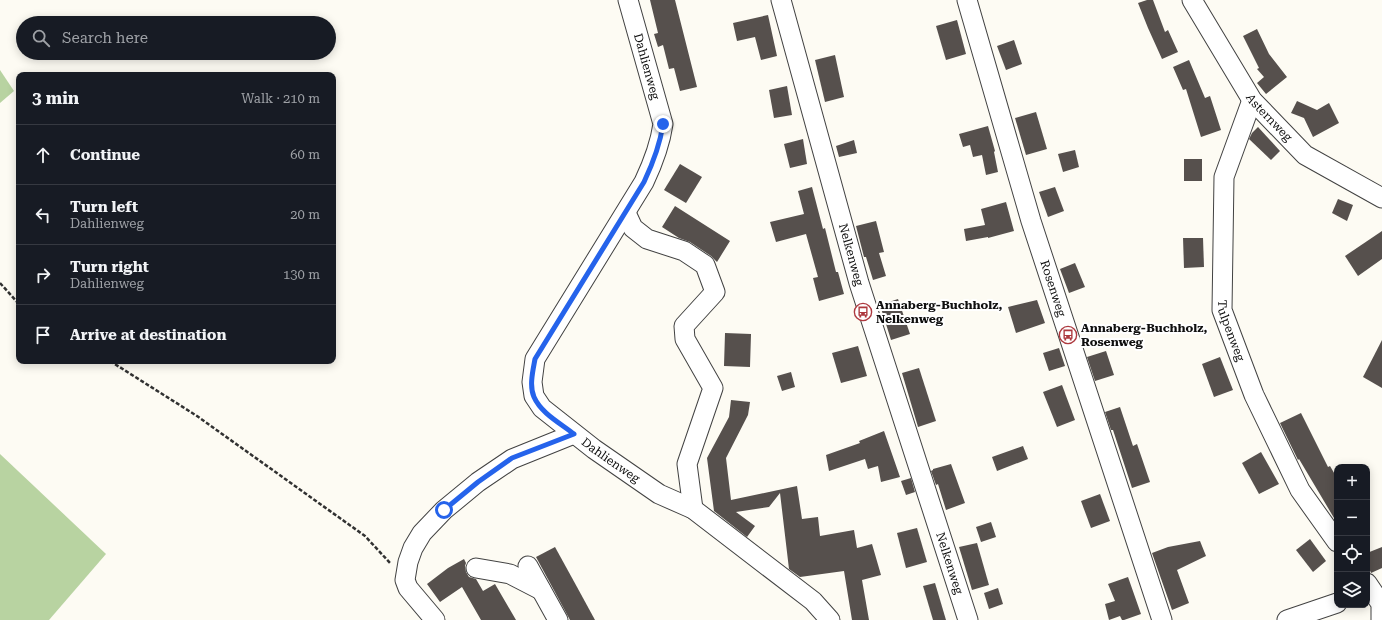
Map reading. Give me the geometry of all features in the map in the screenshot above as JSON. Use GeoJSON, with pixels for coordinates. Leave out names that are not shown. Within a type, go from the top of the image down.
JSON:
{"type":"FeatureCollection","features":[{"type":"Feature","properties":{"kind":"street","name":"Dahlienweg"},"geometry":{"type":"LineString","coordinates":[[628,0],[663,124],[661,141],[644,182],[535,359],[532,382],[534,396],[542,408],[574,434],[659,494],[693,509],[813,601],[830,620]]}},
{"type":"Feature","properties":{"kind":"street","name":"Nelkenweg"},"geometry":{"type":"LineString","coordinates":[[781,0],[859,283],[968,620]]}},
{"type":"Feature","properties":{"kind":"street","name":"Rosenweg"},"geometry":{"type":"LineString","coordinates":[[967,0],[1031,222],[1162,620]]}},
{"type":"Feature","properties":{"kind":"street","name":"Asternweg"},"geometry":{"type":"LineString","coordinates":[[1192,0],[1252,100],[1305,155],[1382,198]]}},
{"type":"Feature","properties":{"kind":"street","name":"Tulpenweg"},"geometry":{"type":"LineString","coordinates":[[1252,100],[1224,177],[1222,310],[1254,395],[1300,490],[1334,538]]}},
{"type":"Feature","properties":{"kind":"street"},"geometry":{"type":"LineString","coordinates":[[626,213],[633,228],[647,239],[684,251],[705,265],[715,292],[684,326],[684,339],[713,388],[687,464],[693,509]]}},
{"type":"Feature","properties":{"kind":"street"},"geometry":{"type":"LineString","coordinates":[[435,620],[408,588],[405,580],[405,571],[413,548],[422,533],[444,510],[478,482],[512,458],[574,434]]}},
{"type":"Feature","properties":{"kind":"street"},"geometry":{"type":"LineString","coordinates":[[528,566],[558,620]]}},
{"type":"Feature","properties":{"kind":"street"},"geometry":{"type":"LineString","coordinates":[[476,568],[510,574],[541,590]]}},
{"type":"Feature","properties":{"kind":"street"},"geometry":{"type":"LineString","coordinates":[[1372,588],[1381,604],[1382,620]]}},
{"type":"Feature","properties":{"kind":"street"},"geometry":{"type":"LineString","coordinates":[[1287,620],[1334,603]]}},
{"type":"Feature","properties":{"kind":"path"},"geometry":{"type":"LineString","coordinates":[[0,283],[16,301]]}},
{"type":"Feature","properties":{"kind":"path"},"geometry":{"type":"LineString","coordinates":[[115,364],[197,416],[366,536],[394,568],[405,571]]}},
{"type":"Feature","properties":{"kind":"green space"},"geometry":{"type":"Polygon","coordinates":[[[0,70],[14,91],[0,103],[0,70]]]}},
{"type":"Feature","properties":{"kind":"green space"},"geometry":{"type":"Polygon","coordinates":[[[0,454],[106,554],[49,620],[0,620],[0,454]]]}},
{"type":"Feature","properties":{"kind":"building"},"geometry":{"type":"Polygon","coordinates":[[[650,0],[675,0],[697,87],[680,91],[674,68],[669,69],[663,45],[658,47],[654,34],[658,33],[650,0]]]}},
{"type":"Feature","properties":{"kind":"building"},"geometry":{"type":"Polygon","coordinates":[[[1153,0],[1165,32],[1168,30],[1178,52],[1162,59],[1138,3],[1153,0]]]}},
{"type":"Feature","properties":{"kind":"building"},"geometry":{"type":"Polygon","coordinates":[[[768,15],[777,56],[761,60],[755,37],[737,41],[733,23],[768,15]]]}},
{"type":"Feature","properties":{"kind":"building"},"geometry":{"type":"Polygon","coordinates":[[[957,20],[966,54],[946,60],[936,26],[957,20]]]}},
{"type":"Feature","properties":{"kind":"building"},"geometry":{"type":"Polygon","coordinates":[[[1257,29],[1269,54],[1287,77],[1266,94],[1257,83],[1264,77],[1257,69],[1259,68],[1243,36],[1257,29]]]}},
{"type":"Feature","properties":{"kind":"building"},"geometry":{"type":"Polygon","coordinates":[[[1014,40],[1022,64],[1006,70],[997,46],[1014,40]]]}},
{"type":"Feature","properties":{"kind":"building"},"geometry":{"type":"Polygon","coordinates":[[[835,55],[844,97],[825,102],[815,60],[835,55]]]}},
{"type":"Feature","properties":{"kind":"building"},"geometry":{"type":"Polygon","coordinates":[[[1189,60],[1205,98],[1210,96],[1221,130],[1201,137],[1186,89],[1183,90],[1173,67],[1189,60]]]}},
{"type":"Feature","properties":{"kind":"building"},"geometry":{"type":"Polygon","coordinates":[[[787,86],[792,115],[774,118],[769,90],[787,86]]]}},
{"type":"Feature","properties":{"kind":"building"},"geometry":{"type":"Polygon","coordinates":[[[1297,101],[1317,110],[1329,103],[1339,123],[1313,137],[1304,118],[1291,113],[1297,101]]]}},
{"type":"Feature","properties":{"kind":"building"},"geometry":{"type":"Polygon","coordinates":[[[1036,112],[1047,149],[1026,155],[1015,118],[1036,112]]]}},
{"type":"Feature","properties":{"kind":"building"},"geometry":{"type":"Polygon","coordinates":[[[988,126],[995,151],[998,172],[986,175],[982,155],[973,157],[970,145],[963,147],[959,134],[988,126]]]}},
{"type":"Feature","properties":{"kind":"building"},"geometry":{"type":"Polygon","coordinates":[[[1258,127],[1280,151],[1271,160],[1249,139],[1258,127]]]}},
{"type":"Feature","properties":{"kind":"building"},"geometry":{"type":"Polygon","coordinates":[[[803,139],[807,164],[790,168],[784,144],[803,139]]]}},
{"type":"Feature","properties":{"kind":"building"},"geometry":{"type":"Polygon","coordinates":[[[854,140],[857,153],[839,157],[836,146],[854,140]]]}},
{"type":"Feature","properties":{"kind":"building"},"geometry":{"type":"Polygon","coordinates":[[[1075,150],[1079,167],[1063,172],[1058,154],[1075,150]]]}},
{"type":"Feature","properties":{"kind":"building"},"geometry":{"type":"Polygon","coordinates":[[[1184,159],[1202,159],[1202,181],[1184,181],[1184,159]]]}},
{"type":"Feature","properties":{"kind":"building"},"geometry":{"type":"Polygon","coordinates":[[[680,164],[702,177],[686,203],[664,190],[680,164]]]}},
{"type":"Feature","properties":{"kind":"building"},"geometry":{"type":"Polygon","coordinates":[[[812,187],[823,229],[825,228],[836,272],[838,272],[844,294],[819,301],[813,278],[818,277],[806,234],[776,242],[770,222],[804,214],[798,191],[812,187]]]}},
{"type":"Feature","properties":{"kind":"building"},"geometry":{"type":"Polygon","coordinates":[[[1055,187],[1064,211],[1048,217],[1039,192],[1055,187]]]}},
{"type":"Feature","properties":{"kind":"building"},"geometry":{"type":"Polygon","coordinates":[[[1338,199],[1353,205],[1347,221],[1332,213],[1338,199]]]}},
{"type":"Feature","properties":{"kind":"building"},"geometry":{"type":"Polygon","coordinates":[[[1006,202],[1014,231],[988,238],[966,241],[964,229],[985,225],[981,209],[1006,202]]]}},
{"type":"Feature","properties":{"kind":"building"},"geometry":{"type":"Polygon","coordinates":[[[675,206],[730,241],[717,262],[711,256],[690,242],[679,238],[662,227],[675,206]]]}},
{"type":"Feature","properties":{"kind":"building"},"geometry":{"type":"Polygon","coordinates":[[[876,221],[884,252],[879,253],[886,276],[873,280],[866,257],[864,257],[856,226],[876,221]]]}},
{"type":"Feature","properties":{"kind":"building"},"geometry":{"type":"Polygon","coordinates":[[[1382,231],[1382,259],[1358,276],[1345,256],[1382,231]]]}},
{"type":"Feature","properties":{"kind":"building"},"geometry":{"type":"Polygon","coordinates":[[[1183,238],[1203,238],[1204,267],[1184,268],[1183,238]]]}},
{"type":"Feature","properties":{"kind":"building"},"geometry":{"type":"Polygon","coordinates":[[[1075,263],[1085,287],[1069,293],[1060,269],[1075,263]]]}},
{"type":"Feature","properties":{"kind":"building"},"geometry":{"type":"Polygon","coordinates":[[[898,299],[910,334],[891,340],[880,305],[898,299]]]}},
{"type":"Feature","properties":{"kind":"building"},"geometry":{"type":"Polygon","coordinates":[[[1037,300],[1045,323],[1016,333],[1008,307],[1037,300]]]}},
{"type":"Feature","properties":{"kind":"building"},"geometry":{"type":"Polygon","coordinates":[[[725,333],[751,334],[750,367],[724,366],[725,333]]]}},
{"type":"Feature","properties":{"kind":"building"},"geometry":{"type":"Polygon","coordinates":[[[1382,340],[1382,388],[1363,377],[1382,340]]]}},
{"type":"Feature","properties":{"kind":"building"},"geometry":{"type":"Polygon","coordinates":[[[858,346],[867,376],[841,383],[832,353],[858,346]]]}},
{"type":"Feature","properties":{"kind":"building"},"geometry":{"type":"Polygon","coordinates":[[[1059,348],[1065,366],[1049,371],[1043,353],[1059,348]]]}},
{"type":"Feature","properties":{"kind":"building"},"geometry":{"type":"Polygon","coordinates":[[[1106,351],[1114,375],[1095,381],[1087,357],[1106,351]]]}},
{"type":"Feature","properties":{"kind":"building"},"geometry":{"type":"Polygon","coordinates":[[[1220,357],[1233,390],[1214,397],[1202,364],[1220,357]]]}},
{"type":"Feature","properties":{"kind":"building"},"geometry":{"type":"Polygon","coordinates":[[[919,368],[936,421],[918,427],[902,373],[919,368]]]}},
{"type":"Feature","properties":{"kind":"building"},"geometry":{"type":"Polygon","coordinates":[[[791,372],[795,387],[782,391],[777,376],[791,372]]]}},
{"type":"Feature","properties":{"kind":"building"},"geometry":{"type":"Polygon","coordinates":[[[1062,385],[1075,420],[1057,427],[1043,392],[1062,385]]]}},
{"type":"Feature","properties":{"kind":"building"},"geometry":{"type":"Polygon","coordinates":[[[731,400],[750,402],[748,415],[726,458],[731,500],[797,486],[802,519],[818,517],[820,536],[854,530],[857,548],[872,544],[881,575],[862,580],[869,620],[852,620],[844,571],[800,577],[789,569],[780,493],[769,507],[736,512],[755,526],[747,537],[714,511],[707,458],[729,417],[731,400]]]}},
{"type":"Feature","properties":{"kind":"building"},"geometry":{"type":"Polygon","coordinates":[[[1120,407],[1133,446],[1137,444],[1150,482],[1132,488],[1113,430],[1111,430],[1105,412],[1120,407]]]}},
{"type":"Feature","properties":{"kind":"building"},"geometry":{"type":"Polygon","coordinates":[[[1301,413],[1328,467],[1330,466],[1334,473],[1334,518],[1299,459],[1298,460],[1280,423],[1301,413]]]}},
{"type":"Feature","properties":{"kind":"building"},"geometry":{"type":"Polygon","coordinates":[[[884,431],[900,477],[881,482],[878,466],[868,469],[865,459],[829,471],[826,455],[860,443],[859,441],[884,431]]]}},
{"type":"Feature","properties":{"kind":"building"},"geometry":{"type":"Polygon","coordinates":[[[1023,446],[1028,459],[997,471],[992,457],[1023,446]]]}},
{"type":"Feature","properties":{"kind":"building"},"geometry":{"type":"Polygon","coordinates":[[[1261,452],[1279,484],[1259,494],[1242,463],[1261,452]]]}},
{"type":"Feature","properties":{"kind":"building"},"geometry":{"type":"Polygon","coordinates":[[[951,464],[965,503],[946,510],[938,484],[936,485],[931,471],[933,469],[951,464]]]}},
{"type":"Feature","properties":{"kind":"building"},"geometry":{"type":"Polygon","coordinates":[[[911,478],[915,492],[906,495],[901,481],[911,478]]]}},
{"type":"Feature","properties":{"kind":"building"},"geometry":{"type":"Polygon","coordinates":[[[1100,494],[1110,521],[1091,528],[1081,501],[1100,494]]]}},
{"type":"Feature","properties":{"kind":"building"},"geometry":{"type":"Polygon","coordinates":[[[991,522],[996,537],[981,542],[976,527],[991,522]]]}},
{"type":"Feature","properties":{"kind":"building"},"geometry":{"type":"Polygon","coordinates":[[[917,528],[927,562],[906,568],[897,533],[917,528]]]}},
{"type":"Feature","properties":{"kind":"building"},"geometry":{"type":"Polygon","coordinates":[[[1310,539],[1326,561],[1313,572],[1296,550],[1310,539]]]}},
{"type":"Feature","properties":{"kind":"building"},"geometry":{"type":"Polygon","coordinates":[[[1200,541],[1206,556],[1177,570],[1189,603],[1172,610],[1152,553],[1168,547],[1200,541]]]}},
{"type":"Feature","properties":{"kind":"building"},"geometry":{"type":"Polygon","coordinates":[[[977,543],[989,585],[972,590],[959,547],[977,543]]]}},
{"type":"Feature","properties":{"kind":"building"},"geometry":{"type":"Polygon","coordinates":[[[555,547],[595,620],[570,620],[536,557],[555,547]]]}},
{"type":"Feature","properties":{"kind":"building"},"geometry":{"type":"Polygon","coordinates":[[[1382,547],[1382,568],[1371,573],[1370,570],[1370,552],[1382,547]]]}},
{"type":"Feature","properties":{"kind":"building"},"geometry":{"type":"Polygon","coordinates":[[[464,559],[466,563],[466,572],[469,577],[476,579],[483,591],[495,584],[516,620],[481,620],[462,587],[440,602],[427,584],[448,568],[464,559]]]}},
{"type":"Feature","properties":{"kind":"building"},"geometry":{"type":"Polygon","coordinates":[[[1128,577],[1141,614],[1124,620],[1122,620],[1120,616],[1109,620],[1105,604],[1115,601],[1108,584],[1128,577]]]}},
{"type":"Feature","properties":{"kind":"building"},"geometry":{"type":"Polygon","coordinates":[[[935,583],[946,620],[933,620],[923,586],[935,583]]]}},
{"type":"Feature","properties":{"kind":"building"},"geometry":{"type":"Polygon","coordinates":[[[998,588],[1003,604],[989,609],[984,593],[998,588]]]}},
{"type":"Feature","properties":{"kind":"place","name":"Annaberg-Buchholz, Nelkenweg"},"geometry":{"type":"Point","coordinates":[863,312]}},
{"type":"Feature","properties":{"kind":"place","name":"Annaberg-Buchholz, Rosenweg"},"geometry":{"type":"Point","coordinates":[1068,335]}},
{"type":"Feature","properties":{"kind":"route"},"geometry":{"type":"LineString","coordinates":[[444,510],[478,482],[512,458],[547,443],[574,434],[542,408],[534,396],[532,382],[535,359],[644,182],[661,141],[663,124]]}}]}
